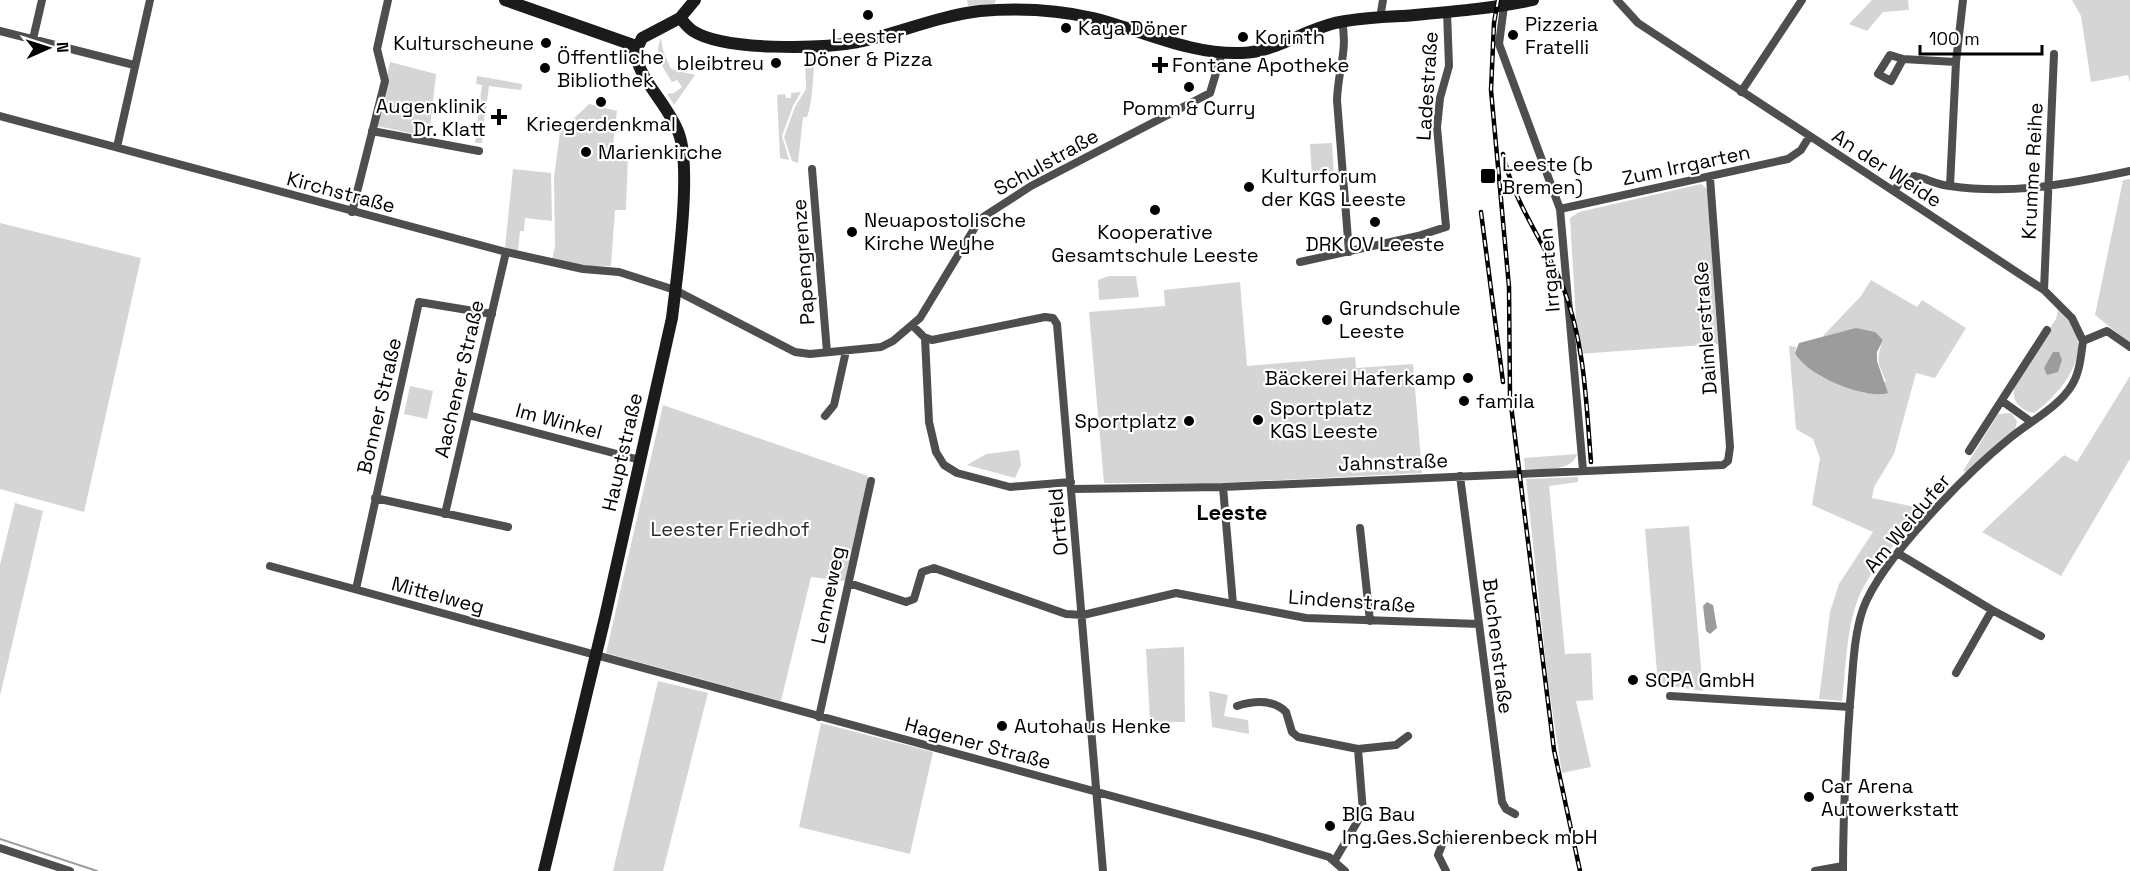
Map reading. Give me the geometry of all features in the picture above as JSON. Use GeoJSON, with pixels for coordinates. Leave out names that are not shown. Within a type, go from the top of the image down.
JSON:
{"type":"FeatureCollection","features":[{"type":"Feature","properties":{"kind":"street"},"geometry":{"type":"LineString","coordinates":[[33,39],[42,0]]}},
{"type":"Feature","properties":{"kind":"street"},"geometry":{"type":"LineString","coordinates":[[117,147],[150,0]]}},
{"type":"Feature","properties":{"kind":"street"},"geometry":{"type":"LineString","coordinates":[[352,212],[385,81],[376,49],[388,0]]}},
{"type":"Feature","properties":{"kind":"street"},"geometry":{"type":"LineString","coordinates":[[505,0],[527,3],[636,46],[646,34],[680,18],[695,0]]}},
{"type":"Feature","properties":{"kind":"street"},"geometry":{"type":"LineString","coordinates":[[1380,18],[1383,0]]}},
{"type":"Feature","properties":{"kind":"street"},"geometry":{"type":"LineString","coordinates":[[680,18],[693,31],[704,36],[742,44],[789,46],[858,42],[939,18],[1026,6],[1093,18],[1178,44],[1222,53],[1245,53],[1268,48],[1316,28],[1342,21],[1504,6],[1533,0]]}},
{"type":"Feature","properties":{"kind":"street","name":"An der Weide"},"geometry":{"type":"LineString","coordinates":[[1617,0],[1638,23],[2044,290],[2072,318],[2083,341]]}},
{"type":"Feature","properties":{"kind":"street"},"geometry":{"type":"LineString","coordinates":[[1741,92],[1802,0]]}},
{"type":"Feature","properties":{"kind":"street"},"geometry":{"type":"LineString","coordinates":[[1950,186],[1956,62],[1963,0]]}},
{"type":"Feature","properties":{"kind":"street","name":"Irrgarten"},"geometry":{"type":"LineString","coordinates":[[1504,6],[1499,44],[1560,209],[1583,470]]}},
{"type":"Feature","properties":{"kind":"street","name":"Ladestraße"},"geometry":{"type":"LineString","coordinates":[[1300,262],[1446,227],[1437,127],[1440,98],[1449,66],[1447,12]]}},
{"type":"Feature","properties":{"kind":"street"},"geometry":{"type":"LineString","coordinates":[[1342,21],[1346,43],[1338,78],[1337,100],[1349,252]]}},
{"type":"Feature","properties":{"kind":"street"},"geometry":{"type":"LineString","coordinates":[[0,31],[134,64]]}},
{"type":"Feature","properties":{"kind":"street","name":"Hauptstraße"},"geometry":{"type":"LineString","coordinates":[[544,871],[596,656],[672,318],[684,178],[682,141],[672,119],[640,69],[634,53],[636,46]]}},
{"type":"Feature","properties":{"kind":"street","name":"Schulstraße"},"geometry":{"type":"LineString","coordinates":[[675,290],[784,347],[810,354],[881,347],[913,326],[980,219],[1031,186],[1210,93],[1222,53]]}},
{"type":"Feature","properties":{"kind":"street","name":"Krumme Reihe"},"geometry":{"type":"LineString","coordinates":[[2044,290],[2054,54]]}},
{"type":"Feature","properties":{"kind":"street"},"geometry":{"type":"LineString","coordinates":[[1903,59],[1956,62]]}},
{"type":"Feature","properties":{"kind":"street","name":"Kirchstraße"},"geometry":{"type":"LineString","coordinates":[[0,116],[506,252],[583,269],[619,272],[675,290]]}},
{"type":"Feature","properties":{"kind":"street"},"geometry":{"type":"LineString","coordinates":[[372,131],[479,151]]}},
{"type":"Feature","properties":{"kind":"street","name":"Zum Irrgarten"},"geometry":{"type":"LineString","coordinates":[[1560,209],[1710,178],[1788,159],[1801,150],[1809,137]]}},
{"type":"Feature","properties":{"kind":"street","name":"Papengrenze"},"geometry":{"type":"LineString","coordinates":[[812,169],[827,352]]}},
{"type":"Feature","properties":{"kind":"street"},"geometry":{"type":"LineString","coordinates":[[1894,191],[1899,184],[1914,176],[1950,186],[2015,190],[2130,171]]}},
{"type":"Feature","properties":{"kind":"street","name":"Daimlerstraße"},"geometry":{"type":"LineString","coordinates":[[1710,178],[1730,453],[1723,465],[1716,466]]}},
{"type":"Feature","properties":{"kind":"street","name":"Aachener Straße"},"geometry":{"type":"LineString","coordinates":[[445,514],[506,252]]}},
{"type":"Feature","properties":{"kind":"street","name":"Bonner Straße"},"geometry":{"type":"LineString","coordinates":[[356,590],[419,302],[492,315]]}},
{"type":"Feature","properties":{"kind":"street","name":"Ortfeld"},"geometry":{"type":"LineString","coordinates":[[926,338],[938,340],[1045,317],[1053,318],[1057,324],[1103,871]]}},
{"type":"Feature","properties":{"kind":"street"},"geometry":{"type":"LineString","coordinates":[[913,326],[926,338]]}},
{"type":"Feature","properties":{"kind":"street"},"geometry":{"type":"LineString","coordinates":[[1969,451],[2047,330]]}},
{"type":"Feature","properties":{"kind":"street"},"geometry":{"type":"LineString","coordinates":[[2083,341],[2107,331],[2130,347]]}},
{"type":"Feature","properties":{"kind":"street","name":"Jahnstraße"},"geometry":{"type":"LineString","coordinates":[[926,338],[929,422],[936,452],[944,465],[957,473],[1011,487],[1071,485],[1223,487],[1716,466]]}},
{"type":"Feature","properties":{"kind":"street","name":"Am Weidufer"},"geometry":{"type":"LineString","coordinates":[[1843,868],[1845,774],[1850,707],[1857,637],[1863,608],[1882,575],[1933,512],[1992,452],[2072,385],[2079,366],[2083,341]]}},
{"type":"Feature","properties":{"kind":"street"},"geometry":{"type":"LineString","coordinates":[[825,416],[834,405],[846,351]]}},
{"type":"Feature","properties":{"kind":"street"},"geometry":{"type":"LineString","coordinates":[[2002,401],[2030,421]]}},
{"type":"Feature","properties":{"kind":"street","name":"Im Winkel"},"geometry":{"type":"LineString","coordinates":[[468,415],[640,460]]}},
{"type":"Feature","properties":{"kind":"street","name":"Buchenstraße"},"geometry":{"type":"LineString","coordinates":[[1460,476],[1502,802],[1506,809],[1515,814]]}},
{"type":"Feature","properties":{"kind":"street","name":"Lenneweg"},"geometry":{"type":"LineString","coordinates":[[819,717],[871,481]]}},
{"type":"Feature","properties":{"kind":"street"},"geometry":{"type":"LineString","coordinates":[[1223,487],[1233,604]]}},
{"type":"Feature","properties":{"kind":"street"},"geometry":{"type":"LineString","coordinates":[[375,498],[508,527]]}},
{"type":"Feature","properties":{"kind":"street"},"geometry":{"type":"LineString","coordinates":[[1360,528],[1370,621]]}},
{"type":"Feature","properties":{"kind":"street"},"geometry":{"type":"LineString","coordinates":[[1899,554],[1992,610],[2041,636]]}},
{"type":"Feature","properties":{"kind":"street","name":"Mittelweg"},"geometry":{"type":"LineString","coordinates":[[270,566],[596,656]]}},
{"type":"Feature","properties":{"kind":"street"},"geometry":{"type":"LineString","coordinates":[[849,583],[906,602],[914,599],[922,572],[934,568],[1066,614],[1083,615]]}},
{"type":"Feature","properties":{"kind":"street","name":"Lindenstraße"},"geometry":{"type":"LineString","coordinates":[[1083,615],[1176,593],[1306,618],[1479,624]]}},
{"type":"Feature","properties":{"kind":"street"},"geometry":{"type":"LineString","coordinates":[[1956,673],[1992,610]]}},
{"type":"Feature","properties":{"kind":"street","name":"Hagener Straße"},"geometry":{"type":"LineString","coordinates":[[596,656],[1262,837],[1335,860],[1346,871]]}},
{"type":"Feature","properties":{"kind":"street"},"geometry":{"type":"LineString","coordinates":[[1670,696],[1850,707]]}},
{"type":"Feature","properties":{"kind":"street"},"geometry":{"type":"LineString","coordinates":[[1237,706],[1253,702],[1273,704],[1286,712],[1292,732],[1298,737],[1358,749],[1396,745],[1408,736]]}},
{"type":"Feature","properties":{"kind":"street"},"geometry":{"type":"LineString","coordinates":[[1335,860],[1362,813],[1358,749]]}},
{"type":"Feature","properties":{"kind":"street"},"geometry":{"type":"LineString","coordinates":[[1446,835],[1438,855],[1446,871]]}},
{"type":"Feature","properties":{"kind":"street"},"geometry":{"type":"LineString","coordinates":[[0,848],[70,871]]}},
{"type":"Feature","properties":{"kind":"street"},"geometry":{"type":"LineString","coordinates":[[1815,871],[1843,868]]}},
{"type":"Feature","properties":{"kind":"green space"},"geometry":{"type":"Polygon","coordinates":[[[967,0],[996,0],[994,5],[968,6],[967,0]]]}},
{"type":"Feature","properties":{"kind":"green space"},"geometry":{"type":"Polygon","coordinates":[[[1872,0],[1908,0],[1909,10],[1883,12],[1867,31],[1849,24],[1872,0]]]}},
{"type":"Feature","properties":{"kind":"green space"},"geometry":{"type":"Polygon","coordinates":[[[2072,0],[2130,0],[2130,83],[2128,75],[2091,82],[2081,16],[2072,0]]]}},
{"type":"Feature","properties":{"kind":"green space"},"geometry":{"type":"Polygon","coordinates":[[[661,38],[663,51],[671,69],[695,75],[674,105],[667,94],[674,93],[682,87],[677,80],[672,82],[662,66],[658,50],[661,38]]]}},
{"type":"Feature","properties":{"kind":"green space"},"geometry":{"type":"Polygon","coordinates":[[[805,55],[815,55],[813,88],[807,117],[803,117],[798,163],[792,161],[784,137],[795,107],[806,89],[805,55]]]}},
{"type":"Feature","properties":{"kind":"green space"},"geometry":{"type":"Polygon","coordinates":[[[390,62],[436,74],[429,137],[377,126],[390,62]]]}},
{"type":"Feature","properties":{"kind":"green space"},"geometry":{"type":"Polygon","coordinates":[[[477,76],[522,84],[521,90],[489,86],[486,109],[479,108],[482,85],[476,84],[477,76]]]}},
{"type":"Feature","properties":{"kind":"green space"},"geometry":{"type":"Polygon","coordinates":[[[801,92],[782,136],[789,160],[780,158],[777,95],[785,94],[786,98],[791,98],[791,93],[801,92]]]}},
{"type":"Feature","properties":{"kind":"green space"},"geometry":{"type":"Polygon","coordinates":[[[589,104],[617,111],[612,154],[628,155],[626,210],[615,210],[611,266],[584,266],[552,260],[555,246],[554,177],[560,132],[589,104]]]}},
{"type":"Feature","properties":{"kind":"green space"},"geometry":{"type":"Polygon","coordinates":[[[479,110],[485,111],[482,143],[475,143],[479,110]]]}},
{"type":"Feature","properties":{"kind":"green space"},"geometry":{"type":"Polygon","coordinates":[[[1332,143],[1334,176],[1312,177],[1310,144],[1332,143]]]}},
{"type":"Feature","properties":{"kind":"green space"},"geometry":{"type":"Polygon","coordinates":[[[513,169],[551,173],[552,221],[525,218],[524,231],[520,231],[518,251],[505,248],[513,169]]]}},
{"type":"Feature","properties":{"kind":"green space"},"geometry":{"type":"Polygon","coordinates":[[[2130,179],[2130,343],[2095,315],[2123,180],[2130,179]]]}},
{"type":"Feature","properties":{"kind":"green space"},"geometry":{"type":"Polygon","coordinates":[[[1701,184],[1707,189],[1718,344],[1578,354],[1570,218],[1579,212],[1701,184]]]}},
{"type":"Feature","properties":{"kind":"green space"},"geometry":{"type":"Polygon","coordinates":[[[0,223],[141,258],[84,512],[0,489],[0,223]]]}},
{"type":"Feature","properties":{"kind":"green space"},"geometry":{"type":"Polygon","coordinates":[[[1109,276],[1136,276],[1139,297],[1099,300],[1098,280],[1109,276]]]}},
{"type":"Feature","properties":{"kind":"green space"},"geometry":{"type":"Polygon","coordinates":[[[1871,280],[1917,307],[1922,300],[1966,328],[1935,378],[1916,373],[1894,454],[1874,487],[1872,498],[1925,509],[1879,563],[1858,599],[1849,637],[1842,701],[1819,699],[1830,612],[1839,584],[1873,532],[1812,505],[1820,458],[1813,439],[1796,429],[1789,346],[1796,347],[1795,353],[1820,373],[1865,393],[1886,381],[1878,360],[1883,340],[1876,334],[1854,330],[1822,337],[1861,296],[1871,280]]]}},
{"type":"Feature","properties":{"kind":"green space","name":"Sportplatz KGS Leeste"},"geometry":{"type":"Polygon","coordinates":[[[1240,282],[1247,366],[1355,357],[1356,368],[1413,364],[1422,473],[1218,483],[1104,483],[1089,312],[1165,306],[1164,290],[1240,282]]]}},
{"type":"Feature","properties":{"kind":"green space"},"geometry":{"type":"Polygon","coordinates":[[[2055,305],[2071,322],[2077,335],[2076,361],[2063,385],[2034,413],[2024,410],[2017,404],[2014,396],[2015,385],[2056,319],[2058,311],[2055,305]]]}},
{"type":"Feature","properties":{"kind":"green space"},"geometry":{"type":"Polygon","coordinates":[[[2130,376],[2130,459],[2061,576],[1982,532],[2064,455],[2077,462],[2130,376]]]}},
{"type":"Feature","properties":{"kind":"green space"},"geometry":{"type":"Polygon","coordinates":[[[410,386],[433,391],[427,419],[404,414],[410,386]]]}},
{"type":"Feature","properties":{"kind":"green space","name":"Leester Friedhof"},"geometry":{"type":"Polygon","coordinates":[[[663,405],[868,476],[845,581],[811,577],[781,701],[606,653],[663,405]]]}},
{"type":"Feature","properties":{"kind":"green space"},"geometry":{"type":"Polygon","coordinates":[[[2011,413],[2017,421],[2015,430],[1967,472],[1963,471],[1998,414],[2011,413]]]}},
{"type":"Feature","properties":{"kind":"green space"},"geometry":{"type":"Polygon","coordinates":[[[1019,450],[1021,465],[1015,478],[967,465],[986,454],[1019,450]]]}},
{"type":"Feature","properties":{"kind":"green space"},"geometry":{"type":"Polygon","coordinates":[[[1577,454],[1574,460],[1563,467],[1525,469],[1524,458],[1577,454]]]}},
{"type":"Feature","properties":{"kind":"green space"},"geometry":{"type":"Polygon","coordinates":[[[1578,477],[1578,482],[1549,486],[1565,654],[1591,653],[1593,700],[1576,701],[1591,767],[1562,773],[1548,682],[1526,479],[1578,477]]]}},
{"type":"Feature","properties":{"kind":"green space"},"geometry":{"type":"Polygon","coordinates":[[[15,503],[43,511],[0,696],[0,565],[15,503]]]}},
{"type":"Feature","properties":{"kind":"green space"},"geometry":{"type":"Polygon","coordinates":[[[1689,526],[1703,691],[1658,684],[1645,529],[1689,526]]]}},
{"type":"Feature","properties":{"kind":"green space"},"geometry":{"type":"Polygon","coordinates":[[[1184,647],[1185,722],[1150,722],[1146,649],[1184,647]]]}},
{"type":"Feature","properties":{"kind":"green space"},"geometry":{"type":"Polygon","coordinates":[[[658,681],[708,693],[663,871],[613,871],[658,681]]]}},
{"type":"Feature","properties":{"kind":"green space"},"geometry":{"type":"Polygon","coordinates":[[[1209,691],[1228,695],[1224,716],[1248,720],[1249,734],[1212,727],[1209,691]]]}},
{"type":"Feature","properties":{"kind":"green space"},"geometry":{"type":"Polygon","coordinates":[[[821,723],[933,752],[910,854],[799,827],[821,723]]]}},
{"type":"Feature","properties":{"kind":"shaded area"},"geometry":{"type":"Polygon","coordinates":[[[1856,328],[1875,332],[1883,340],[1877,352],[1877,361],[1888,393],[1865,393],[1837,384],[1811,370],[1795,353],[1799,343],[1856,328]]]}},
{"type":"Feature","properties":{"kind":"shaded area"},"geometry":{"type":"Polygon","coordinates":[[[2053,352],[2059,352],[2062,360],[2058,372],[2047,375],[2044,368],[2053,352]]]}},
{"type":"Feature","properties":{"kind":"shaded area"},"geometry":{"type":"Polygon","coordinates":[[[1707,602],[1713,605],[1717,628],[1710,634],[1706,631],[1703,606],[1707,602]]]}},
{"type":"Feature","properties":{"kind":"waterway"},"geometry":{"type":"LineString","coordinates":[[0,839],[97,871]]}},
{"type":"Feature","properties":{"kind":"railway"},"geometry":{"type":"LineString","coordinates":[[1498,0],[1494,23],[1491,90],[1509,287],[1510,397],[1554,750],[1580,871]]}},
{"type":"Feature","properties":{"kind":"railway"},"geometry":{"type":"LineString","coordinates":[[1503,154],[1514,189],[1555,270],[1570,308],[1583,373],[1591,462]]}},
{"type":"Feature","properties":{"kind":"railway"},"geometry":{"type":"LineString","coordinates":[[1481,212],[1503,382]]}},
{"type":"Feature","properties":{"kind":"place","name":"Leester Döner & Pizza"},"geometry":{"type":"Point","coordinates":[868,15]}},
{"type":"Feature","properties":{"kind":"place","name":"Kaya Döner"},"geometry":{"type":"Point","coordinates":[1066,28]}},
{"type":"Feature","properties":{"kind":"place","name":"Pizzeria Fratelli"},"geometry":{"type":"Point","coordinates":[1513,35]}},
{"type":"Feature","properties":{"kind":"place","name":"Korinth"},"geometry":{"type":"Point","coordinates":[1243,37]}},
{"type":"Feature","properties":{"kind":"place","name":"Kulturscheune"},"geometry":{"type":"Point","coordinates":[546,43]}},
{"type":"Feature","properties":{"kind":"place","name":"bleibtreu"},"geometry":{"type":"Point","coordinates":[776,63]}},
{"type":"Feature","properties":{"kind":"place","name":"Fontane Apotheke"},"geometry":{"type":"Point","coordinates":[1160,65]}},
{"type":"Feature","properties":{"kind":"place","name":"Öffentliche Bibliothek"},"geometry":{"type":"Point","coordinates":[545,68]}},
{"type":"Feature","properties":{"kind":"place","name":"Pomm & Curry"},"geometry":{"type":"Point","coordinates":[1189,87]}},
{"type":"Feature","properties":{"kind":"place","name":"Kriegerdenkmal"},"geometry":{"type":"Point","coordinates":[601,102]}},
{"type":"Feature","properties":{"kind":"place","name":"Augenklinik Dr. Klatt"},"geometry":{"type":"Point","coordinates":[499,117]}},
{"type":"Feature","properties":{"kind":"place","name":"Marienkirche"},"geometry":{"type":"Point","coordinates":[586,152]}},
{"type":"Feature","properties":{"kind":"place","name":"Leeste (b Bremen)"},"geometry":{"type":"Point","coordinates":[1488,176]}},
{"type":"Feature","properties":{"kind":"place","name":"Kulturforum der KGS Leeste"},"geometry":{"type":"Point","coordinates":[1249,187]}},
{"type":"Feature","properties":{"kind":"place","name":"Kooperative Gesamtschule Leeste"},"geometry":{"type":"Point","coordinates":[1155,210]}},
{"type":"Feature","properties":{"kind":"place","name":"DRK OV Leeste"},"geometry":{"type":"Point","coordinates":[1375,222]}},
{"type":"Feature","properties":{"kind":"place","name":"Neuapostolische Kirche Weyhe"},"geometry":{"type":"Point","coordinates":[852,232]}},
{"type":"Feature","properties":{"kind":"place","name":"Grundschule Leeste"},"geometry":{"type":"Point","coordinates":[1327,320]}},
{"type":"Feature","properties":{"kind":"place","name":"Bäckerei Haferkamp"},"geometry":{"type":"Point","coordinates":[1468,378]}},
{"type":"Feature","properties":{"kind":"place","name":"famila"},"geometry":{"type":"Point","coordinates":[1464,401]}},
{"type":"Feature","properties":{"kind":"place","name":"Sportplatz KGS Leeste"},"geometry":{"type":"Point","coordinates":[1258,420]}},
{"type":"Feature","properties":{"kind":"place","name":"Sportplatz"},"geometry":{"type":"Point","coordinates":[1189,421]}},
{"type":"Feature","properties":{"kind":"place","name":"SCPA GmbH"},"geometry":{"type":"Point","coordinates":[1633,680]}},
{"type":"Feature","properties":{"kind":"place","name":"Autohaus Henke"},"geometry":{"type":"Point","coordinates":[1002,726]}},
{"type":"Feature","properties":{"kind":"place","name":"Car Arena Autowerkstatt"},"geometry":{"type":"Point","coordinates":[1809,797]}},
{"type":"Feature","properties":{"kind":"place","name":"BIG Bau Ing.Ges.Schierenbeck mbH"},"geometry":{"type":"Point","coordinates":[1330,826]}},
{"type":"Feature","properties":{"kind":"district","name":"Leeste"},"geometry":{"type":"Point","coordinates":[1232,512]}}]}
